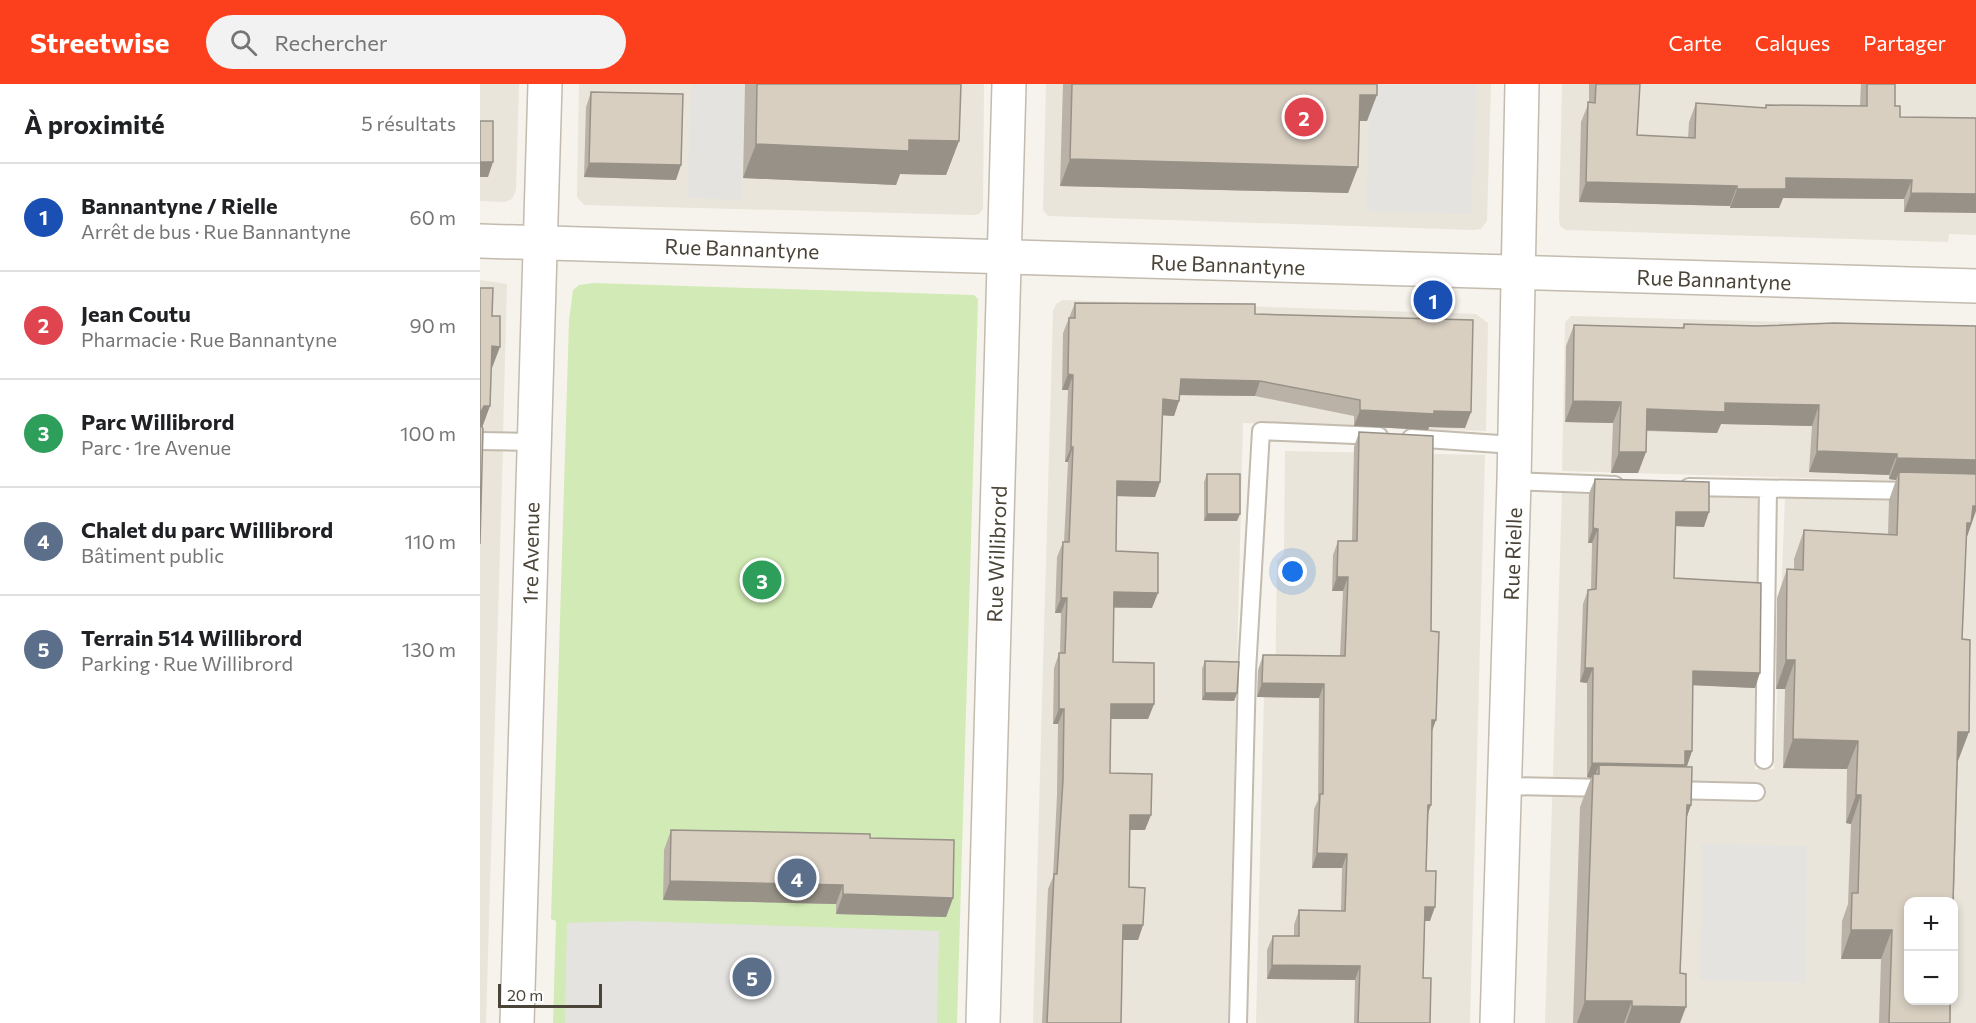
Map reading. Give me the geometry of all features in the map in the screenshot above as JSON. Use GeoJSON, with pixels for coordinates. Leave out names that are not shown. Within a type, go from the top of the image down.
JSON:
{"type":"FeatureCollection","features":[{"type":"Feature","properties":{"kind":"street","name":"1re Avenue"},"geometry":{"type":"LineString","coordinates":[[517,1023],[545,84]]}},
{"type":"Feature","properties":{"kind":"street","name":"Rue Willibrord"},"geometry":{"type":"LineString","coordinates":[[982,1023],[1009,84]]}},
{"type":"Feature","properties":{"kind":"street","name":"Rue Rielle"},"geometry":{"type":"LineString","coordinates":[[1497,1023],[1514,481],[1522,84]]}},
{"type":"Feature","properties":{"kind":"street","name":"Rue Bannantyne"},"geometry":{"type":"LineString","coordinates":[[480,241],[1976,286]]}},
{"type":"Feature","properties":{"kind":"lane"},"geometry":{"type":"LineString","coordinates":[[1238,1023],[1247,671],[1261,431],[1514,445]]}},
{"type":"Feature","properties":{"kind":"lane"},"geometry":{"type":"LineString","coordinates":[[480,441],[533,442]]}},
{"type":"Feature","properties":{"kind":"lane"},"geometry":{"type":"LineString","coordinates":[[1514,481],[1637,485]]}},
{"type":"Feature","properties":{"kind":"lane"},"geometry":{"type":"LineString","coordinates":[[1673,486],[1935,492]]}},
{"type":"Feature","properties":{"kind":"lane"},"geometry":{"type":"LineString","coordinates":[[1764,760],[1768,489]]}},
{"type":"Feature","properties":{"kind":"lane"},"geometry":{"type":"LineString","coordinates":[[1505,786],[1626,789]]}},
{"type":"Feature","properties":{"kind":"lane"},"geometry":{"type":"LineString","coordinates":[[1649,790],[1756,792]]}},
{"type":"Feature","properties":{"kind":"shaded area"},"geometry":{"type":"Polygon","coordinates":[[[480,84],[519,84],[516,190],[512,199],[505,202],[480,201],[480,84]]]}},
{"type":"Feature","properties":{"kind":"shaded area"},"geometry":{"type":"Polygon","coordinates":[[[579,84],[984,84],[983,209],[979,214],[973,215],[584,205],[577,197],[579,84]]]}},
{"type":"Feature","properties":{"kind":"shaded area"},"geometry":{"type":"Polygon","coordinates":[[[691,84],[745,84],[741,200],[687,198],[691,84]]]}},
{"type":"Feature","properties":{"kind":"shaded area"},"geometry":{"type":"Polygon","coordinates":[[[1046,84],[1491,84],[1487,221],[1481,229],[1473,230],[1048,216],[1043,210],[1046,84]]]}},
{"type":"Feature","properties":{"kind":"shaded area"},"geometry":{"type":"Polygon","coordinates":[[[1370,84],[1477,84],[1471,214],[1366,211],[1370,84]]]}},
{"type":"Feature","properties":{"kind":"shaded area"},"geometry":{"type":"Polygon","coordinates":[[[1562,84],[1976,84],[1976,235],[1949,234],[1948,242],[1566,230],[1560,226],[1559,220],[1562,84]]]}},
{"type":"Feature","properties":{"kind":"shaded area"},"geometry":{"type":"Polygon","coordinates":[[[480,280],[507,284],[503,434],[480,433],[480,280]]]}},
{"type":"Feature","properties":{"kind":"shaded area"},"geometry":{"type":"Polygon","coordinates":[[[1063,300],[1476,314],[1488,323],[1486,431],[1243,423],[1228,1023],[1033,1023],[1053,311],[1056,304],[1063,300]]]}},
{"type":"Feature","properties":{"kind":"shaded area"},"geometry":{"type":"Polygon","coordinates":[[[1571,316],[1976,327],[1976,483],[1562,471],[1565,322],[1571,316]]]}},
{"type":"Feature","properties":{"kind":"shaded area"},"geometry":{"type":"Polygon","coordinates":[[[480,447],[503,448],[486,1023],[480,1023],[480,447]]]}},
{"type":"Feature","properties":{"kind":"shaded area"},"geometry":{"type":"Polygon","coordinates":[[[1285,451],[1485,455],[1470,1023],[1256,1023],[1264,694],[1275,693],[1277,561],[1284,554],[1285,451]]]}},
{"type":"Feature","properties":{"kind":"shaded area"},"geometry":{"type":"Polygon","coordinates":[[[1562,493],[1763,496],[1755,769],[1774,769],[1785,498],[1976,503],[1976,1023],[1545,1023],[1562,493]]]}},
{"type":"Feature","properties":{"kind":"shaded area"},"geometry":{"type":"Polygon","coordinates":[[[1702,844],[1807,846],[1806,983],[1700,980],[1702,844]]]}},
{"type":"Feature","properties":{"kind":"shaded area"},"geometry":{"type":"Polygon","coordinates":[[[632,921],[939,931],[937,1023],[565,1023],[567,923],[632,921]]]}},
{"type":"Feature","properties":{"kind":"green space"},"geometry":{"type":"Polygon","coordinates":[[[593,283],[974,295],[978,299],[957,1023],[553,1023],[556,921],[551,919],[569,321],[573,290],[579,285],[593,283]]]}},
{"type":"Feature","properties":{"kind":"building"},"geometry":{"type":"Polygon","coordinates":[[[757,84],[961,84],[959,141],[909,140],[909,151],[756,144],[757,84]]]}},
{"type":"Feature","properties":{"kind":"building"},"geometry":{"type":"Polygon","coordinates":[[[1072,84],[1377,84],[1377,95],[1360,95],[1358,167],[1070,159],[1072,84]]]}},
{"type":"Feature","properties":{"kind":"building"},"geometry":{"type":"Polygon","coordinates":[[[1596,84],[1640,84],[1637,135],[1695,138],[1696,103],[1766,108],[1766,105],[1867,106],[1867,84],[1895,84],[1895,106],[1900,106],[1900,117],[1976,118],[1976,194],[1911,193],[1912,180],[1786,178],[1786,189],[1586,182],[1588,102],[1595,103],[1596,84]]]}},
{"type":"Feature","properties":{"kind":"building"},"geometry":{"type":"Polygon","coordinates":[[[591,92],[683,94],[681,165],[589,163],[591,92]]]}},
{"type":"Feature","properties":{"kind":"building"},"geometry":{"type":"Polygon","coordinates":[[[480,121],[493,121],[493,162],[480,162],[480,121]]]}},
{"type":"Feature","properties":{"kind":"building"},"geometry":{"type":"Polygon","coordinates":[[[480,288],[493,288],[492,316],[500,316],[500,347],[492,346],[490,406],[484,406],[480,414],[480,288]]]}},
{"type":"Feature","properties":{"kind":"building"},"geometry":{"type":"Polygon","coordinates":[[[1075,303],[1255,304],[1255,314],[1473,320],[1471,412],[1434,411],[1434,414],[1360,410],[1360,400],[1260,381],[1181,379],[1179,401],[1163,399],[1160,482],[1117,481],[1116,551],[1158,553],[1158,593],[1114,592],[1113,662],[1154,663],[1154,704],[1111,704],[1110,773],[1152,774],[1151,815],[1130,815],[1129,887],[1145,888],[1143,925],[1123,925],[1121,1023],[1047,1023],[1054,874],[1057,874],[1063,780],[1064,709],[1059,709],[1059,653],[1065,653],[1067,598],[1061,598],[1063,542],[1069,542],[1073,447],[1071,447],[1073,375],[1068,374],[1069,318],[1075,318],[1075,303]]]}},
{"type":"Feature","properties":{"kind":"building"},"geometry":{"type":"Polygon","coordinates":[[[1834,323],[1976,326],[1976,460],[1897,458],[1897,454],[1817,451],[1819,405],[1725,403],[1725,412],[1647,409],[1646,452],[1619,452],[1621,402],[1573,401],[1574,325],[1684,328],[1684,324],[1758,326],[1834,323]]]}},
{"type":"Feature","properties":{"kind":"building"},"geometry":{"type":"Polygon","coordinates":[[[480,423],[483,429],[480,544],[480,423]]]}},
{"type":"Feature","properties":{"kind":"building"},"geometry":{"type":"Polygon","coordinates":[[[1359,432],[1433,436],[1431,631],[1439,632],[1436,720],[1432,720],[1431,805],[1428,805],[1426,871],[1436,871],[1435,907],[1425,907],[1423,978],[1431,978],[1430,1023],[1358,1023],[1360,966],[1272,965],[1273,936],[1299,936],[1299,910],[1345,911],[1347,854],[1317,853],[1320,794],[1323,794],[1324,684],[1262,683],[1263,655],[1345,656],[1348,577],[1337,577],[1338,541],[1357,541],[1359,432]]]}},
{"type":"Feature","properties":{"kind":"building"},"geometry":{"type":"Polygon","coordinates":[[[1899,472],[1976,474],[1976,506],[1973,506],[1971,523],[1967,523],[1962,639],[1970,640],[1969,732],[1958,732],[1953,897],[1904,897],[1904,1005],[1950,1005],[1950,1023],[1889,1023],[1892,930],[1851,930],[1852,893],[1858,893],[1861,795],[1856,795],[1858,741],[1793,739],[1795,660],[1786,660],[1787,569],[1803,570],[1804,530],[1897,535],[1899,472]]]}},
{"type":"Feature","properties":{"kind":"building"},"geometry":{"type":"Polygon","coordinates":[[[1207,474],[1240,474],[1240,514],[1207,514],[1207,474]]]}},
{"type":"Feature","properties":{"kind":"building"},"geometry":{"type":"Polygon","coordinates":[[[1595,479],[1709,482],[1709,512],[1676,512],[1674,578],[1761,583],[1760,673],[1693,671],[1692,751],[1685,751],[1685,765],[1592,763],[1593,668],[1585,668],[1588,590],[1596,589],[1598,529],[1593,528],[1595,479]]]}},
{"type":"Feature","properties":{"kind":"building"},"geometry":{"type":"Polygon","coordinates":[[[1205,661],[1239,662],[1237,693],[1205,693],[1205,661]]]}},
{"type":"Feature","properties":{"kind":"building"},"geometry":{"type":"Polygon","coordinates":[[[1599,765],[1692,767],[1691,805],[1687,805],[1680,973],[1686,974],[1686,1007],[1632,1006],[1632,1001],[1585,1001],[1593,774],[1599,774],[1599,765]]]}},
{"type":"Feature","properties":{"kind":"building"},"geometry":{"type":"Polygon","coordinates":[[[671,830],[870,834],[870,838],[954,840],[953,898],[843,894],[843,885],[670,881],[671,830]]]}},
{"type":"Feature","properties":{"kind":"place","name":"Jean Coutu"},"geometry":{"type":"Point","coordinates":[1304,117]}},
{"type":"Feature","properties":{"kind":"place","name":"Bannantyne / Rielle"},"geometry":{"type":"Point","coordinates":[1433,300]}},
{"type":"Feature","properties":{"kind":"place","name":"Parc Willibrord"},"geometry":{"type":"Point","coordinates":[762,580]}},
{"type":"Feature","properties":{"kind":"place","name":"Chalet du parc Willibrord"},"geometry":{"type":"Point","coordinates":[797,878]}},
{"type":"Feature","properties":{"kind":"place","name":"Terrain 514 Willibrord"},"geometry":{"type":"Point","coordinates":[752,977]}}]}
